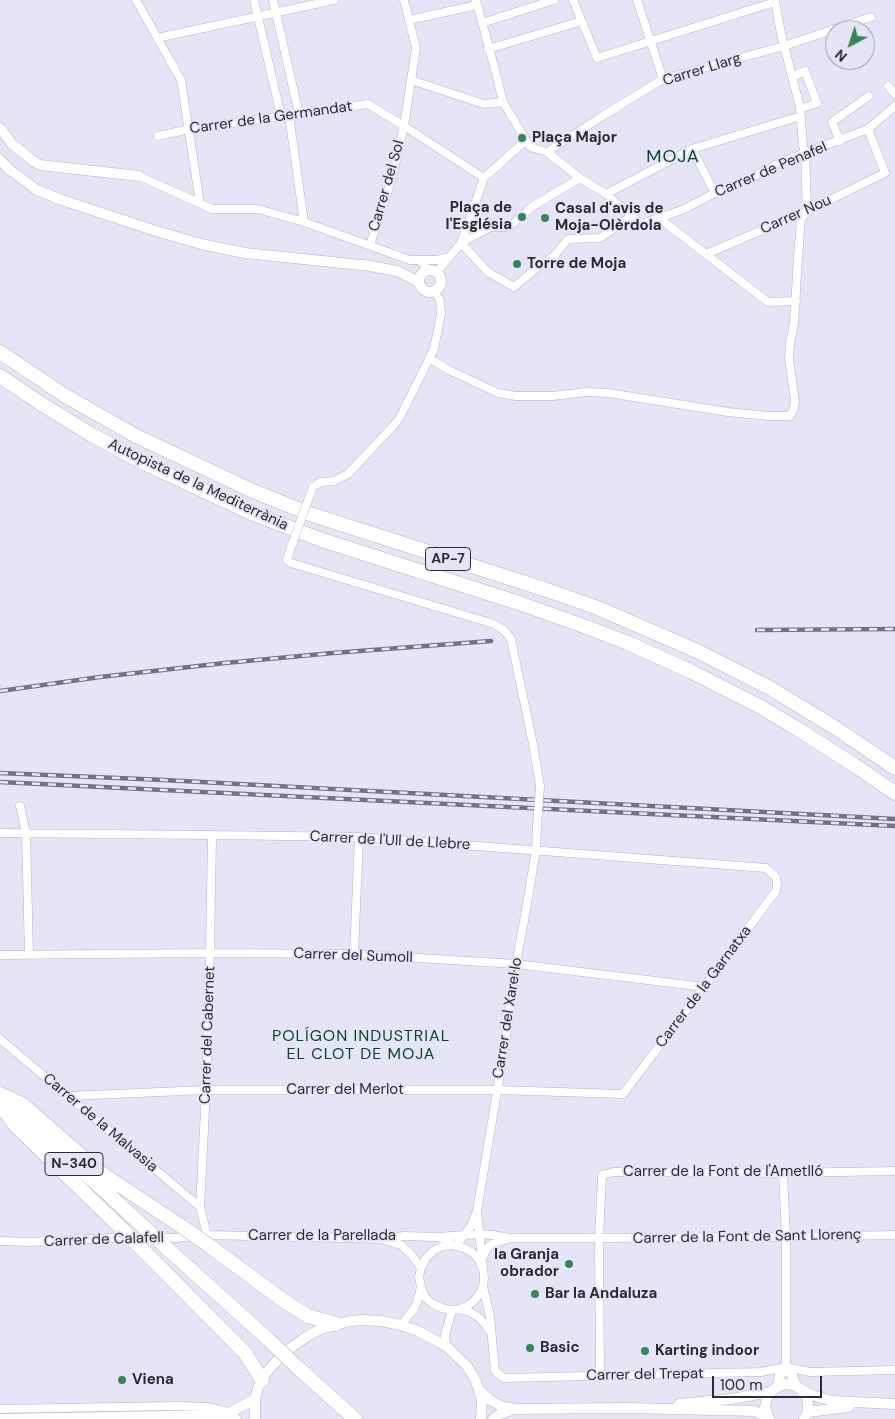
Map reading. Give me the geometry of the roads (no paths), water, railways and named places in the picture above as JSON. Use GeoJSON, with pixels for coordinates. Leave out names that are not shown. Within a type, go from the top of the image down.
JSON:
{"type":"FeatureCollection","features":[{"type":"Feature","properties":{"kind":"highway","name":"Autopista de la Mediterrània"},"geometry":{"type":"LineString","coordinates":[[0,352],[64,395],[136,436],[253,491],[334,522],[572,599],[697,651],[770,688],[834,727],[895,768]]}},
{"type":"Feature","properties":{"kind":"highway","name":"Autopista de la Mediterrània"},"geometry":{"type":"LineString","coordinates":[[0,376],[75,425],[146,464],[251,513],[331,543],[554,615],[658,656],[759,706],[838,754],[895,793]]}},
{"type":"Feature","properties":{"kind":"highway"},"geometry":{"type":"LineString","coordinates":[[0,1094],[22,1104],[101,1173],[184,1228],[209,1241],[284,1301],[308,1316],[336,1324]]}},
{"type":"Feature","properties":{"kind":"highway","name":"N-340"},"geometry":{"type":"LineString","coordinates":[[0,1099],[105,1191],[355,1419]]}},
{"type":"Feature","properties":{"kind":"highway"},"geometry":{"type":"LineString","coordinates":[[0,1104],[16,1126],[245,1353],[262,1380]]}},
{"type":"Feature","properties":{"kind":"street"},"geometry":{"type":"LineString","coordinates":[[136,0],[181,80],[200,203]]}},
{"type":"Feature","properties":{"kind":"street"},"geometry":{"type":"LineString","coordinates":[[254,0],[285,116],[304,222]]}},
{"type":"Feature","properties":{"kind":"street"},"geometry":{"type":"LineString","coordinates":[[273,0],[299,114]]}},
{"type":"Feature","properties":{"kind":"street"},"geometry":{"type":"LineString","coordinates":[[157,38],[334,0]]}},
{"type":"Feature","properties":{"kind":"street","name":"Carrer del Sol"},"geometry":{"type":"LineString","coordinates":[[370,245],[392,178],[404,126],[416,48],[404,0]]}},
{"type":"Feature","properties":{"kind":"street"},"geometry":{"type":"LineString","coordinates":[[482,23],[554,0]]}},
{"type":"Feature","properties":{"kind":"street"},"geometry":{"type":"LineString","coordinates":[[435,292],[440,300],[441,314],[434,349],[429,358],[449,370],[498,393],[516,396],[553,396],[586,392],[608,393],[728,412],[769,416],[790,416],[794,408],[796,401],[790,359],[790,344],[796,301],[801,219],[807,211],[806,154],[803,146],[800,113],[775,1],[597,58],[573,0]]}},
{"type":"Feature","properties":{"kind":"street"},"geometry":{"type":"LineString","coordinates":[[637,0],[663,79]]}},
{"type":"Feature","properties":{"kind":"street"},"geometry":{"type":"LineString","coordinates":[[409,20],[476,2],[503,102],[530,147],[547,152],[580,178],[606,194],[632,216],[600,238],[568,240],[554,256],[514,287],[488,272],[461,243]]}},
{"type":"Feature","properties":{"kind":"street","name":"Carrer Llarg"},"geometry":{"type":"LineString","coordinates":[[547,152],[663,79],[784,46],[871,18]]}},
{"type":"Feature","properties":{"kind":"street"},"geometry":{"type":"LineString","coordinates":[[488,49],[582,21]]}},
{"type":"Feature","properties":{"kind":"street"},"geometry":{"type":"LineString","coordinates":[[606,194],[692,149],[800,113],[817,103],[805,71],[792,77]]}},
{"type":"Feature","properties":{"kind":"street"},"geometry":{"type":"LineString","coordinates":[[411,80],[484,104],[503,102]]}},
{"type":"Feature","properties":{"kind":"street"},"geometry":{"type":"LineString","coordinates":[[888,86],[895,94]]}},
{"type":"Feature","properties":{"kind":"street"},"geometry":{"type":"LineString","coordinates":[[840,141],[832,122],[869,96]]}},
{"type":"Feature","properties":{"kind":"street","name":"Carrer de la Germandat"},"geometry":{"type":"LineString","coordinates":[[158,136],[190,129],[368,104],[484,178]]}},
{"type":"Feature","properties":{"kind":"street","name":"Carrer de Penafel"},"geometry":{"type":"LineString","coordinates":[[632,216],[641,224],[682,210],[715,193],[735,186],[778,163],[868,129],[895,106]]}},
{"type":"Feature","properties":{"kind":"street"},"geometry":{"type":"LineString","coordinates":[[0,128],[12,144],[40,165],[139,176],[212,209],[258,210],[304,222],[404,259],[437,260],[449,257]]}},
{"type":"Feature","properties":{"kind":"street","name":"Carrer Nou"},"geometry":{"type":"LineString","coordinates":[[706,254],[807,211],[885,173],[868,129]]}},
{"type":"Feature","properties":{"kind":"street"},"geometry":{"type":"LineString","coordinates":[[419,282],[423,273],[433,271],[461,243],[484,178],[526,140]]}},
{"type":"Feature","properties":{"kind":"street"},"geometry":{"type":"LineString","coordinates":[[692,149],[715,193]]}},
{"type":"Feature","properties":{"kind":"street"},"geometry":{"type":"LineString","coordinates":[[0,160],[37,190],[163,233],[245,253],[371,266],[397,271],[419,282],[424,291],[435,292],[441,284],[441,278],[420,260]]}},
{"type":"Feature","properties":{"kind":"street"},"geometry":{"type":"LineString","coordinates":[[461,243],[490,228],[506,227],[514,223],[534,206],[580,178]]}},
{"type":"Feature","properties":{"kind":"street"},"geometry":{"type":"LineString","coordinates":[[659,218],[768,302],[796,301]]}},
{"type":"Feature","properties":{"kind":"street","name":"Carrer del Xarel·lo"},"geometry":{"type":"LineString","coordinates":[[429,358],[393,426],[348,474],[334,481],[322,482],[313,487],[287,560],[291,563],[494,624],[504,630],[511,639],[540,786],[536,850],[477,1211]]}},
{"type":"Feature","properties":{"kind":"street"},"geometry":{"type":"LineString","coordinates":[[20,806],[26,833],[29,955]]}},
{"type":"Feature","properties":{"kind":"street","name":"Carrer de l'Ull de Llebre"},"geometry":{"type":"LineString","coordinates":[[0,833],[359,837],[766,868],[776,877]]}},
{"type":"Feature","properties":{"kind":"street","name":"Carrer del Cabernet"},"geometry":{"type":"LineString","coordinates":[[209,1241],[200,1208],[206,1090],[212,834]]}},
{"type":"Feature","properties":{"kind":"street"},"geometry":{"type":"LineString","coordinates":[[354,954],[359,837]]}},
{"type":"Feature","properties":{"kind":"street","name":"Carrer de la Garnatxa"},"geometry":{"type":"LineString","coordinates":[[623,1094],[776,891],[776,877]]}},
{"type":"Feature","properties":{"kind":"street","name":"Carrer del Sumoll"},"geometry":{"type":"LineString","coordinates":[[0,955],[210,952],[354,954],[516,964],[705,987]]}},
{"type":"Feature","properties":{"kind":"street","name":"Carrer de la Malvasia"},"geometry":{"type":"LineString","coordinates":[[0,1039],[200,1208]]}},
{"type":"Feature","properties":{"kind":"street","name":"Carrer del Merlot"},"geometry":{"type":"LineString","coordinates":[[68,1096],[206,1090],[497,1090],[623,1094]]}},
{"type":"Feature","properties":{"kind":"street","name":"Carrer de la Font de l'Ametlló"},"geometry":{"type":"LineString","coordinates":[[600,1376],[599,1238],[602,1175],[613,1172],[782,1173],[895,1170]]}},
{"type":"Feature","properties":{"kind":"street"},"geometry":{"type":"LineString","coordinates":[[782,1173],[786,1237],[786,1367],[807,1399],[806,1416],[836,1408],[895,1405]]}},
{"type":"Feature","properties":{"kind":"street"},"geometry":{"type":"LineString","coordinates":[[477,1211],[484,1278],[483,1287],[490,1316],[492,1335]]}},
{"type":"Feature","properties":{"kind":"street"},"geometry":{"type":"LineString","coordinates":[[455,1246],[471,1226],[477,1211]]}},
{"type":"Feature","properties":{"kind":"street","name":"Carrer de la Parellada"},"geometry":{"type":"LineString","coordinates":[[209,1241],[382,1239],[479,1234],[508,1238],[599,1238]]}},
{"type":"Feature","properties":{"kind":"street","name":"Carrer de la Font de Sant Llorenç"},"geometry":{"type":"LineString","coordinates":[[599,1238],[895,1235]]}},
{"type":"Feature","properties":{"kind":"street","name":"Carrer de la Parellada"},"geometry":{"type":"LineString","coordinates":[[437,1237],[445,1239],[455,1246]]}},
{"type":"Feature","properties":{"kind":"street","name":"Carrer de Calafell"},"geometry":{"type":"LineString","coordinates":[[0,1241],[30,1242],[111,1238],[176,1238],[209,1241]]}},
{"type":"Feature","properties":{"kind":"street","name":"Carrer de la Parellada"},"geometry":{"type":"LineString","coordinates":[[482,1260],[487,1248],[508,1238]]}},
{"type":"Feature","properties":{"kind":"street"},"geometry":{"type":"LineString","coordinates":[[382,1239],[401,1245],[411,1254],[421,1268]]}},
{"type":"Feature","properties":{"kind":"street"},"geometry":{"type":"LineString","coordinates":[[483,1270],[479,1260],[473,1253],[464,1248],[443,1246],[433,1251],[426,1258],[419,1278],[425,1297],[433,1304],[442,1308],[468,1311],[477,1316],[492,1335]]}},
{"type":"Feature","properties":{"kind":"street"},"geometry":{"type":"LineString","coordinates":[[446,1346],[445,1334],[456,1310],[474,1301],[483,1287]]}},
{"type":"Feature","properties":{"kind":"street"},"geometry":{"type":"LineString","coordinates":[[401,1325],[417,1303],[421,1288]]}},
{"type":"Feature","properties":{"kind":"street"},"geometry":{"type":"LineString","coordinates":[[255,1419],[255,1399],[262,1380],[285,1352],[309,1335],[336,1324],[362,1320],[401,1325],[418,1331],[446,1346],[467,1366],[476,1381],[482,1401],[481,1419]]}},
{"type":"Feature","properties":{"kind":"street","name":"Carrer del Trepat"},"geometry":{"type":"LineString","coordinates":[[492,1335],[495,1370],[504,1378],[761,1372],[786,1367]]}},
{"type":"Feature","properties":{"kind":"street"},"geometry":{"type":"LineString","coordinates":[[786,1367],[810,1372],[895,1370]]}},
{"type":"Feature","properties":{"kind":"street"},"geometry":{"type":"LineString","coordinates":[[769,1419],[765,1411],[767,1397],[774,1389],[786,1367]]}},
{"type":"Feature","properties":{"kind":"street"},"geometry":{"type":"LineString","coordinates":[[629,1408],[731,1399],[787,1384],[821,1398],[895,1405]]}},
{"type":"Feature","properties":{"kind":"street"},"geometry":{"type":"LineString","coordinates":[[480,1391],[501,1406],[515,1409],[629,1408],[755,1411],[769,1419]]}},
{"type":"Feature","properties":{"kind":"street"},"geometry":{"type":"LineString","coordinates":[[0,1419],[233,1416],[255,1399]]}},
{"type":"Feature","properties":{"kind":"street"},"geometry":{"type":"LineString","coordinates":[[0,1408],[184,1406],[207,1407],[233,1416]]}},
{"type":"Feature","properties":{"kind":"street"},"geometry":{"type":"LineString","coordinates":[[493,1419],[500,1414],[515,1409]]}},
{"type":"Feature","properties":{"kind":"railway"},"geometry":{"type":"LineString","coordinates":[[757,630],[895,629]]}},
{"type":"Feature","properties":{"kind":"railway"},"geometry":{"type":"LineString","coordinates":[[0,691],[100,677],[225,663],[491,641]]}},
{"type":"Feature","properties":{"kind":"railway"},"geometry":{"type":"LineString","coordinates":[[0,773],[895,819]]}},
{"type":"Feature","properties":{"kind":"railway"},"geometry":{"type":"LineString","coordinates":[[0,782],[895,826]]}},
{"type":"Feature","properties":{"kind":"place","name":"Plaça Major"},"geometry":{"type":"Point","coordinates":[522,138]}},
{"type":"Feature","properties":{"kind":"place","name":"Plaça de l'Església"},"geometry":{"type":"Point","coordinates":[522,217]}},
{"type":"Feature","properties":{"kind":"place","name":"Casal d'avis de Moja-Olèrdola"},"geometry":{"type":"Point","coordinates":[545,218]}},
{"type":"Feature","properties":{"kind":"place","name":"Torre de Moja"},"geometry":{"type":"Point","coordinates":[517,264]}},
{"type":"Feature","properties":{"kind":"place","name":"la Granja obrador"},"geometry":{"type":"Point","coordinates":[569,1264]}},
{"type":"Feature","properties":{"kind":"place","name":"Bar la Andaluza"},"geometry":{"type":"Point","coordinates":[535,1294]}},
{"type":"Feature","properties":{"kind":"place","name":"Basic"},"geometry":{"type":"Point","coordinates":[530,1348]}},
{"type":"Feature","properties":{"kind":"place","name":"Karting indoor"},"geometry":{"type":"Point","coordinates":[645,1351]}},
{"type":"Feature","properties":{"kind":"place","name":"Viena"},"geometry":{"type":"Point","coordinates":[122,1380]}},
{"type":"Feature","properties":{"kind":"district","name":"MOJA"},"geometry":{"type":"Point","coordinates":[673,157]}},
{"type":"Feature","properties":{"kind":"district","name":"POLÍGON INDUSTRIAL EL CLOT DE MOJA"},"geometry":{"type":"Point","coordinates":[361,1046]}}]}
